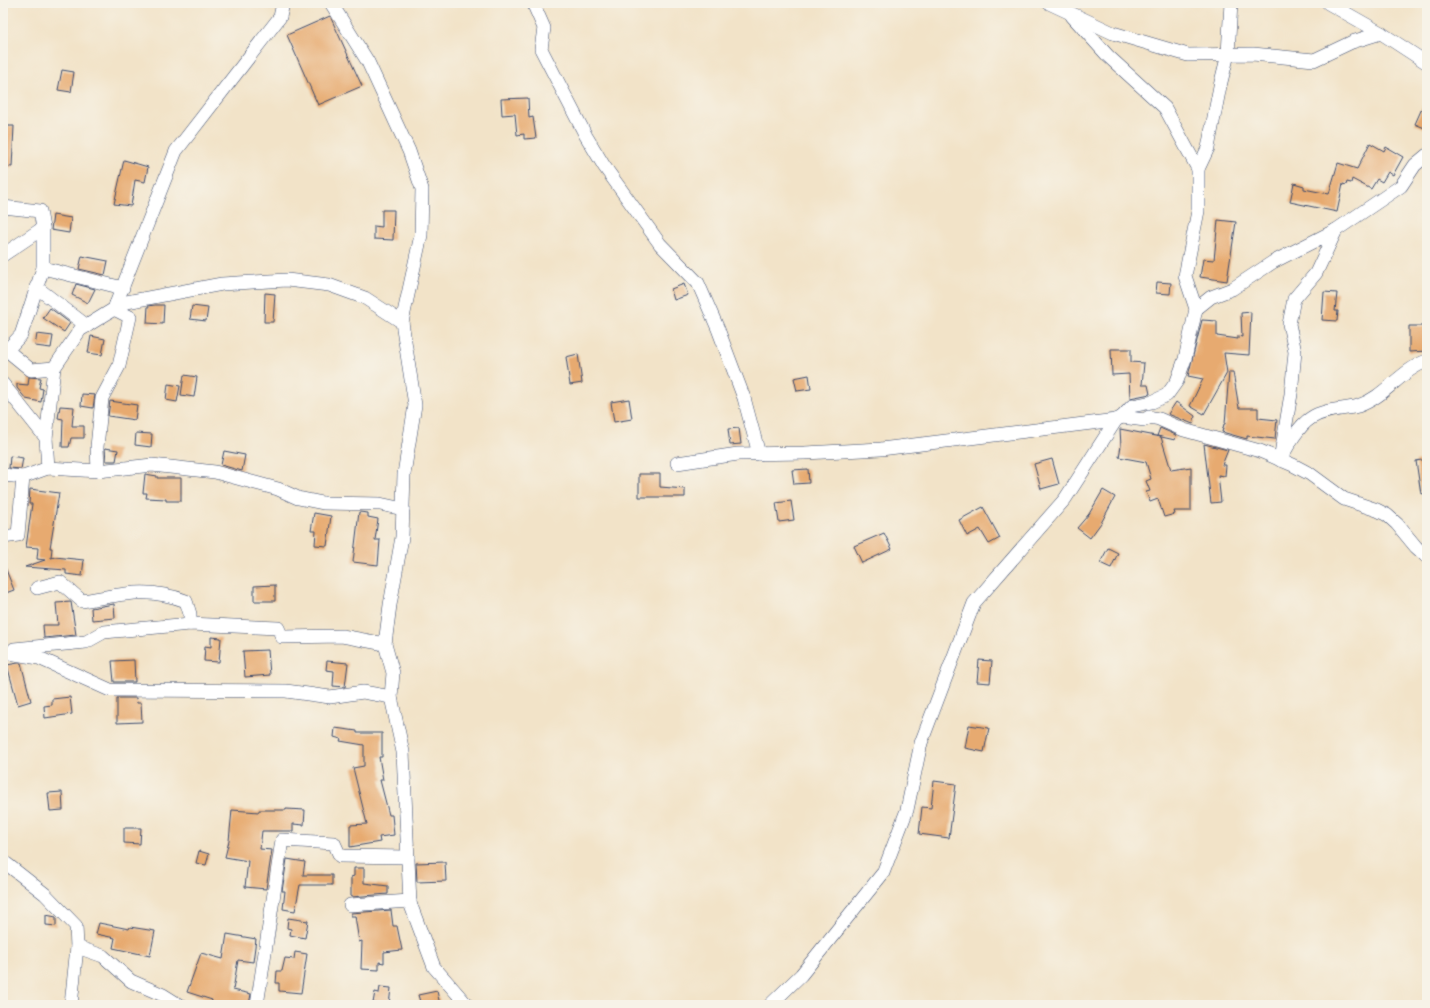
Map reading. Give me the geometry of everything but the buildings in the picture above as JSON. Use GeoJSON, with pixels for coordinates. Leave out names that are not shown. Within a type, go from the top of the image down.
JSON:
{"type":"FeatureCollection","features":[{"type":"Feature","properties":{"kind":"street"},"geometry":{"type":"LineString","coordinates":[[115,307],[176,151],[280,17],[283,3]]}},
{"type":"Feature","properties":{"kind":"street"},"geometry":{"type":"LineString","coordinates":[[331,3],[368,62],[409,151],[422,189],[421,235],[402,322],[415,405],[404,474],[402,537],[390,605],[386,644],[393,673],[391,697],[403,752],[410,901],[434,967],[467,1005]]}},
{"type":"Feature","properties":{"kind":"street"},"geometry":{"type":"LineString","coordinates":[[533,3],[544,28],[541,49],[586,136],[604,166],[660,244],[698,284],[718,329],[744,398],[759,454]]}},
{"type":"Feature","properties":{"kind":"street"},"geometry":{"type":"LineString","coordinates":[[1049,3],[1066,7],[1113,32],[1188,55],[1253,54],[1314,60],[1352,42],[1381,33]]}},
{"type":"Feature","properties":{"kind":"street"},"geometry":{"type":"LineString","coordinates":[[770,1005],[802,975],[883,873],[907,810],[921,743],[974,603],[1065,499],[1119,418],[1132,406],[1161,399],[1167,395],[1177,381],[1185,359],[1196,309],[1185,276],[1198,211],[1198,169],[1208,148],[1228,54],[1230,3]]}},
{"type":"Feature","properties":{"kind":"street"},"geometry":{"type":"LineString","coordinates":[[1328,3],[1381,33],[1427,63]]}},
{"type":"Feature","properties":{"kind":"street"},"geometry":{"type":"LineString","coordinates":[[1066,7],[1108,56],[1165,108],[1198,169]]}},
{"type":"Feature","properties":{"kind":"street"},"geometry":{"type":"LineString","coordinates":[[1196,309],[1211,296],[1232,289],[1274,262],[1336,230],[1402,186],[1427,155]]}},
{"type":"Feature","properties":{"kind":"street"},"geometry":{"type":"LineString","coordinates":[[3,207],[40,211],[43,228],[43,268],[21,335],[5,349],[31,370],[54,368]]}},
{"type":"Feature","properties":{"kind":"street"},"geometry":{"type":"LineString","coordinates":[[3,255],[43,228]]}},
{"type":"Feature","properties":{"kind":"street"},"geometry":{"type":"LineString","coordinates":[[1280,460],[1291,394],[1295,352],[1288,324],[1294,298],[1316,274],[1336,230]]}},
{"type":"Feature","properties":{"kind":"street"},"geometry":{"type":"LineString","coordinates":[[43,268],[123,288]]}},
{"type":"Feature","properties":{"kind":"street"},"geometry":{"type":"LineString","coordinates":[[48,468],[46,438],[54,368],[80,330],[115,307],[222,284],[287,280],[329,285],[365,298],[402,322]]}},
{"type":"Feature","properties":{"kind":"street"},"geometry":{"type":"LineString","coordinates":[[36,287],[87,326]]}},
{"type":"Feature","properties":{"kind":"street"},"geometry":{"type":"LineString","coordinates":[[98,471],[97,446],[102,398],[119,366],[130,317],[115,307]]}},
{"type":"Feature","properties":{"kind":"street"},"geometry":{"type":"LineString","coordinates":[[1280,460],[1292,439],[1311,418],[1359,405],[1380,394],[1415,365],[1427,361]]}},
{"type":"Feature","properties":{"kind":"street"},"geometry":{"type":"LineString","coordinates":[[3,384],[46,438]]}},
{"type":"Feature","properties":{"kind":"street"},"geometry":{"type":"LineString","coordinates":[[678,463],[738,454],[881,449],[1119,418],[1145,420],[1149,418],[1159,419],[1184,430],[1260,451],[1310,474],[1344,499],[1387,515],[1398,524],[1416,547],[1427,557]]}},
{"type":"Feature","properties":{"kind":"street"},"geometry":{"type":"LineString","coordinates":[[3,475],[24,478],[48,468],[70,471],[98,471],[152,465],[200,470],[266,485],[298,498],[323,503],[380,504],[404,509]]}},
{"type":"Feature","properties":{"kind":"street"},"geometry":{"type":"LineString","coordinates":[[3,537],[18,535],[24,478]]}},
{"type":"Feature","properties":{"kind":"street"},"geometry":{"type":"LineString","coordinates":[[37,588],[60,582],[82,601],[117,596],[132,592],[167,594],[186,601],[190,614],[190,624]]}},
{"type":"Feature","properties":{"kind":"street"},"geometry":{"type":"LineString","coordinates":[[3,651],[86,642],[104,632],[190,624],[278,628],[282,637],[342,636],[386,644]]}},
{"type":"Feature","properties":{"kind":"street"},"geometry":{"type":"LineString","coordinates":[[3,651],[39,658],[110,690],[286,691],[330,697],[363,692],[391,697]]}},
{"type":"Feature","properties":{"kind":"street"},"geometry":{"type":"LineString","coordinates":[[257,1005],[282,840],[334,843],[340,856],[408,857]]}},
{"type":"Feature","properties":{"kind":"street"},"geometry":{"type":"LineString","coordinates":[[3,861],[46,894],[76,926],[77,947],[71,1005]]}},
{"type":"Feature","properties":{"kind":"street"},"geometry":{"type":"LineString","coordinates":[[350,905],[410,901]]}},
{"type":"Feature","properties":{"kind":"street"},"geometry":{"type":"LineString","coordinates":[[77,947],[102,956],[131,981],[163,995],[179,1005]]}}]}
